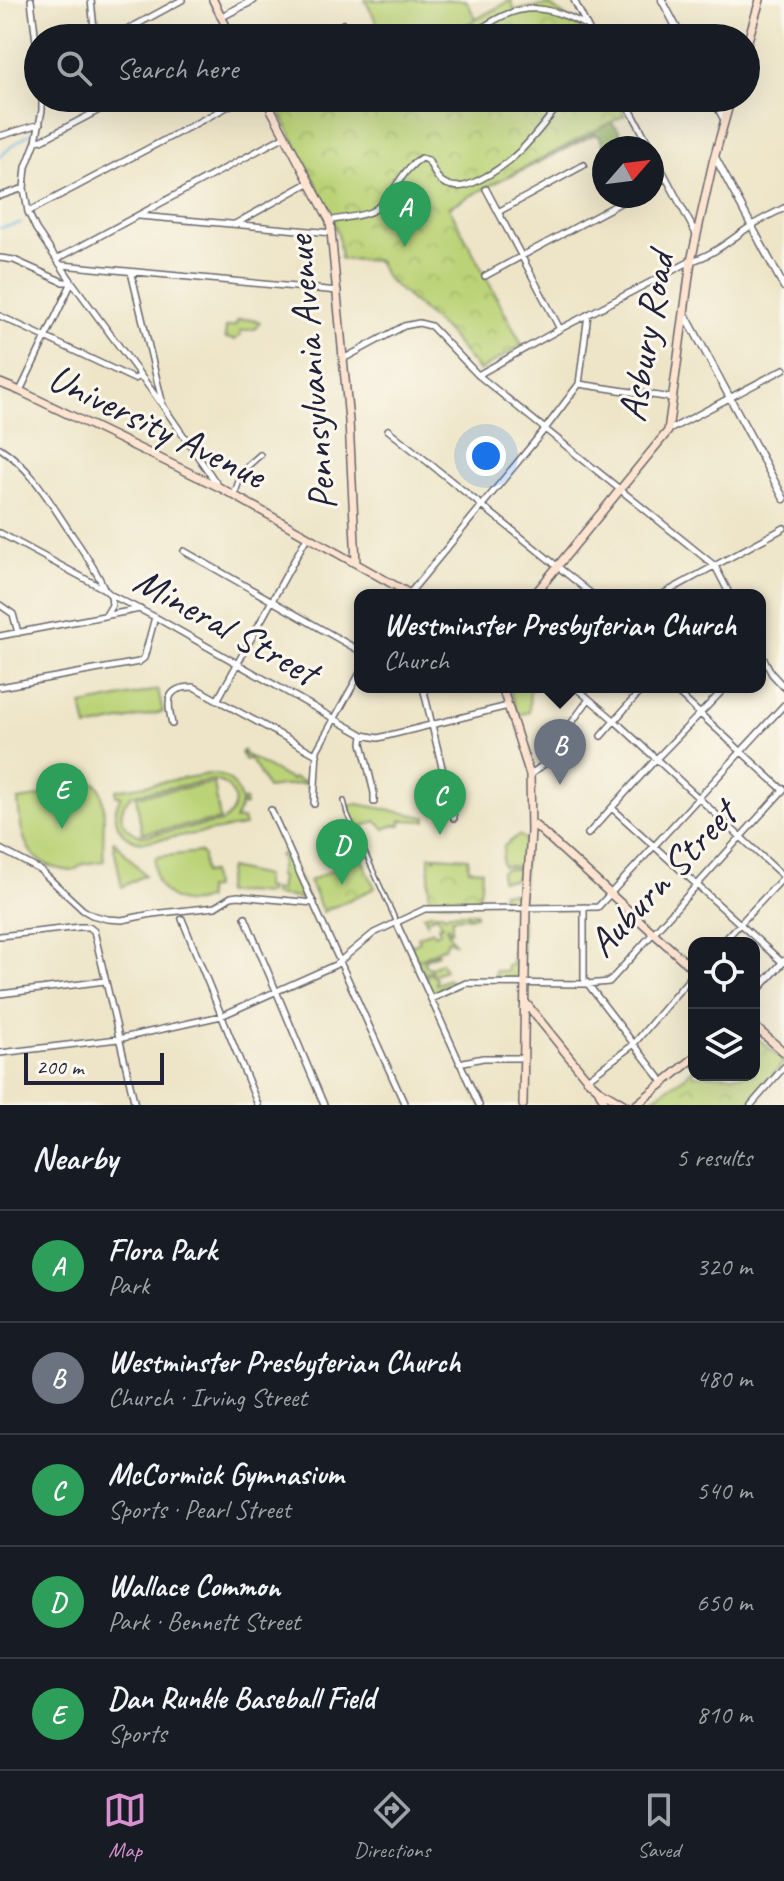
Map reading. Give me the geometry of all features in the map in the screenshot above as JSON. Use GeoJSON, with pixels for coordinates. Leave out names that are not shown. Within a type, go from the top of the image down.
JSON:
{"type":"FeatureCollection","features":[{"type":"Feature","properties":{"kind":"main road"},"geometry":{"type":"LineString","coordinates":[[213,0],[225,24]]}},
{"type":"Feature","properties":{"kind":"main road"},"geometry":{"type":"LineString","coordinates":[[753,24],[760,0]]}},
{"type":"Feature","properties":{"kind":"main road","name":"Pennsylvania Avenue"},"geometry":{"type":"LineString","coordinates":[[273,112],[330,221],[349,421],[356,563]]}},
{"type":"Feature","properties":{"kind":"main road","name":"Asbury Road"},"geometry":{"type":"LineString","coordinates":[[539,589],[668,431],[691,261],[726,112]]}},
{"type":"Feature","properties":{"kind":"main road","name":"University Avenue"},"geometry":{"type":"LineString","coordinates":[[0,383],[219,487],[400,589]]}},
{"type":"Feature","properties":{"kind":"main road"},"geometry":{"type":"LineString","coordinates":[[504,693],[530,775],[523,1105]]}},
{"type":"Feature","properties":{"kind":"main road"},"geometry":{"type":"LineString","coordinates":[[531,823],[688,966]]}},
{"type":"Feature","properties":{"kind":"main road"},"geometry":{"type":"LineString","coordinates":[[525,1002],[587,1079],[621,1102]]}},
{"type":"Feature","properties":{"kind":"main road"},"geometry":{"type":"LineString","coordinates":[[760,1031],[783,1049]]}},
{"type":"Feature","properties":{"kind":"main road"},"geometry":{"type":"LineString","coordinates":[[636,1105],[688,1063]]}},
{"type":"Feature","properties":{"kind":"main road"},"geometry":{"type":"LineString","coordinates":[[598,1089],[607,1105],[632,1102],[645,1096]]}},
{"type":"Feature","properties":{"kind":"street"},"geometry":{"type":"LineString","coordinates":[[31,0],[34,24]]}},
{"type":"Feature","properties":{"kind":"street"},"geometry":{"type":"LineString","coordinates":[[91,0],[94,24]]}},
{"type":"Feature","properties":{"kind":"street"},"geometry":{"type":"LineString","coordinates":[[138,24],[182,0]]}},
{"type":"Feature","properties":{"kind":"street"},"geometry":{"type":"LineString","coordinates":[[221,17],[254,0]]}},
{"type":"Feature","properties":{"kind":"street"},"geometry":{"type":"LineString","coordinates":[[574,0],[586,24]]}},
{"type":"Feature","properties":{"kind":"street"},"geometry":{"type":"LineString","coordinates":[[662,0],[675,24]]}},
{"type":"Feature","properties":{"kind":"street"},"geometry":{"type":"LineString","coordinates":[[488,24],[522,3],[530,2]]}},
{"type":"Feature","properties":{"kind":"street"},"geometry":{"type":"LineString","coordinates":[[563,7],[584,24]]}},
{"type":"Feature","properties":{"kind":"street"},"geometry":{"type":"LineString","coordinates":[[41,112],[36,141],[26,167],[24,188],[28,212],[36,229],[219,487]]}},
{"type":"Feature","properties":{"kind":"street"},"geometry":{"type":"LineString","coordinates":[[36,141],[96,112]]}},
{"type":"Feature","properties":{"kind":"street"},"geometry":{"type":"LineString","coordinates":[[28,212],[217,112]]}},
{"type":"Feature","properties":{"kind":"street"},"geometry":{"type":"LineString","coordinates":[[330,221],[371,212],[387,199],[418,159],[428,160],[440,181],[450,186],[470,184],[487,176],[521,152],[554,112]]}},
{"type":"Feature","properties":{"kind":"street"},"geometry":{"type":"LineString","coordinates":[[631,112],[644,136]]}},
{"type":"Feature","properties":{"kind":"street"},"geometry":{"type":"LineString","coordinates":[[720,112],[724,119]]}},
{"type":"Feature","properties":{"kind":"street"},"geometry":{"type":"LineString","coordinates":[[0,136],[40,124]]}},
{"type":"Feature","properties":{"kind":"street"},"geometry":{"type":"LineString","coordinates":[[57,259],[286,136]]}},
{"type":"Feature","properties":{"kind":"street"},"geometry":{"type":"LineString","coordinates":[[715,157],[784,287]]}},
{"type":"Feature","properties":{"kind":"street"},"geometry":{"type":"LineString","coordinates":[[498,212],[584,165]]}},
{"type":"Feature","properties":{"kind":"street"},"geometry":{"type":"LineString","coordinates":[[664,174],[696,234]]}},
{"type":"Feature","properties":{"kind":"street"},"geometry":{"type":"LineString","coordinates":[[234,224],[311,182]]}},
{"type":"Feature","properties":{"kind":"street"},"geometry":{"type":"LineString","coordinates":[[0,196],[24,188]]}},
{"type":"Feature","properties":{"kind":"street"},"geometry":{"type":"LineString","coordinates":[[486,189],[560,329]]}},
{"type":"Feature","properties":{"kind":"street"},"geometry":{"type":"LineString","coordinates":[[485,276],[611,208]]}},
{"type":"Feature","properties":{"kind":"street"},"geometry":{"type":"LineString","coordinates":[[478,375],[588,314],[700,258],[784,208]]}},
{"type":"Feature","properties":{"kind":"street"},"geometry":{"type":"LineString","coordinates":[[138,215],[332,233]]}},
{"type":"Feature","properties":{"kind":"street"},"geometry":{"type":"LineString","coordinates":[[0,258],[14,260],[63,282],[72,282]]}},
{"type":"Feature","properties":{"kind":"street"},"geometry":{"type":"LineString","coordinates":[[61,265],[338,291]]}},
{"type":"Feature","properties":{"kind":"street"},"geometry":{"type":"LineString","coordinates":[[131,272],[163,406]]}},
{"type":"Feature","properties":{"kind":"street"},"geometry":{"type":"LineString","coordinates":[[20,391],[72,282]]}},
{"type":"Feature","properties":{"kind":"street"},"geometry":{"type":"LineString","coordinates":[[684,312],[784,499]]}},
{"type":"Feature","properties":{"kind":"street"},"geometry":{"type":"LineString","coordinates":[[415,589],[579,384],[588,314]]}},
{"type":"Feature","properties":{"kind":"street"},"geometry":{"type":"LineString","coordinates":[[0,316],[134,379],[141,376]]}},
{"type":"Feature","properties":{"kind":"street"},"geometry":{"type":"LineString","coordinates":[[343,359],[404,326],[419,323],[431,326],[478,375],[715,566],[727,589]]}},
{"type":"Feature","properties":{"kind":"street"},"geometry":{"type":"LineString","coordinates":[[668,431],[784,369]]}},
{"type":"Feature","properties":{"kind":"street"},"geometry":{"type":"LineString","coordinates":[[579,384],[672,398]]}},
{"type":"Feature","properties":{"kind":"street"},"geometry":{"type":"LineString","coordinates":[[388,430],[586,589]]}},
{"type":"Feature","properties":{"kind":"street"},"geometry":{"type":"LineString","coordinates":[[0,448],[38,484],[104,589]]}},
{"type":"Feature","properties":{"kind":"street"},"geometry":{"type":"LineString","coordinates":[[234,495],[245,466],[260,455]]}},
{"type":"Feature","properties":{"kind":"street"},"geometry":{"type":"LineString","coordinates":[[672,589],[784,528]]}},
{"type":"Feature","properties":{"kind":"street","name":"Mineral Street"},"geometry":{"type":"LineString","coordinates":[[0,533],[363,735]]}},
{"type":"Feature","properties":{"kind":"street"},"geometry":{"type":"LineString","coordinates":[[218,699],[307,537]]}},
{"type":"Feature","properties":{"kind":"street"},"geometry":{"type":"LineString","coordinates":[[184,551],[354,648]]}},
{"type":"Feature","properties":{"kind":"street"},"geometry":{"type":"LineString","coordinates":[[104,617],[112,605],[111,595]]}},
{"type":"Feature","properties":{"kind":"street"},"geometry":{"type":"LineString","coordinates":[[0,605],[13,614],[18,633]]}},
{"type":"Feature","properties":{"kind":"street"},"geometry":{"type":"LineString","coordinates":[[0,636],[140,609]]}},
{"type":"Feature","properties":{"kind":"street"},"geometry":{"type":"LineString","coordinates":[[0,687],[141,662],[155,617]]}},
{"type":"Feature","properties":{"kind":"street"},"geometry":{"type":"LineString","coordinates":[[766,663],[784,687]]}},
{"type":"Feature","properties":{"kind":"street"},"geometry":{"type":"LineString","coordinates":[[314,804],[317,750],[354,684]]}},
{"type":"Feature","properties":{"kind":"street"},"geometry":{"type":"LineString","coordinates":[[172,724],[168,702],[170,696],[178,689],[194,687],[317,755]]}},
{"type":"Feature","properties":{"kind":"street"},"geometry":{"type":"LineString","coordinates":[[424,693],[454,818]]}},
{"type":"Feature","properties":{"kind":"street"},"geometry":{"type":"LineString","coordinates":[[582,693],[784,877],[728,937]]}},
{"type":"Feature","properties":{"kind":"street"},"geometry":{"type":"LineString","coordinates":[[601,736],[639,693]]}},
{"type":"Feature","properties":{"kind":"street"},"geometry":{"type":"LineString","coordinates":[[677,693],[784,790]]}},
{"type":"Feature","properties":{"kind":"street"},"geometry":{"type":"LineString","coordinates":[[588,834],[721,693]]}},
{"type":"Feature","properties":{"kind":"street"},"geometry":{"type":"LineString","coordinates":[[530,775],[549,760],[589,699]]}},
{"type":"Feature","properties":{"kind":"street"},"geometry":{"type":"LineString","coordinates":[[0,1053],[118,1039],[221,1016],[341,962],[372,934],[429,908],[598,907],[784,705]]}},
{"type":"Feature","properties":{"kind":"street"},"geometry":{"type":"LineString","coordinates":[[374,802],[363,735],[375,739],[508,706]]}},
{"type":"Feature","properties":{"kind":"street","name":"Auburn Street"},"geometry":{"type":"LineString","coordinates":[[431,999],[466,983],[609,982],[784,790]]}},
{"type":"Feature","properties":{"kind":"street"},"geometry":{"type":"LineString","coordinates":[[344,801],[479,1105]]}},
{"type":"Feature","properties":{"kind":"street"},"geometry":{"type":"LineString","coordinates":[[612,808],[784,963],[760,988]]}},
{"type":"Feature","properties":{"kind":"street"},"geometry":{"type":"LineString","coordinates":[[271,810],[405,1105]]}},
{"type":"Feature","properties":{"kind":"street"},"geometry":{"type":"LineString","coordinates":[[0,849],[40,870],[77,905],[102,918],[122,920],[216,906],[231,897],[242,896],[314,903]]}},
{"type":"Feature","properties":{"kind":"street"},"geometry":{"type":"LineString","coordinates":[[584,907],[584,979],[663,1082]]}},
{"type":"Feature","properties":{"kind":"street"},"geometry":{"type":"LineString","coordinates":[[245,917],[324,1105]]}},
{"type":"Feature","properties":{"kind":"street"},"geometry":{"type":"LineString","coordinates":[[182,919],[258,1105]]}},
{"type":"Feature","properties":{"kind":"street"},"geometry":{"type":"LineString","coordinates":[[0,936],[80,927],[92,929],[135,1105]]}},
{"type":"Feature","properties":{"kind":"street"},"geometry":{"type":"LineString","coordinates":[[587,1079],[633,1045],[688,979]]}},
{"type":"Feature","properties":{"kind":"street"},"geometry":{"type":"LineString","coordinates":[[0,994],[105,981]]}},
{"type":"Feature","properties":{"kind":"street"},"geometry":{"type":"LineString","coordinates":[[459,1063],[483,1058],[524,1058]]}},
{"type":"Feature","properties":{"kind":"street"},"geometry":{"type":"LineString","coordinates":[[751,1105],[784,1067]]}},
{"type":"Feature","properties":{"kind":"green space"},"geometry":{"type":"Polygon","coordinates":[[[365,0],[466,0],[476,19],[467,24],[378,24],[365,0]]]}},
{"type":"Feature","properties":{"kind":"green space"},"geometry":{"type":"Polygon","coordinates":[[[511,0],[514,10],[549,5],[576,24],[467,24],[511,0]]]}},
{"type":"Feature","properties":{"kind":"green space"},"geometry":{"type":"Polygon","coordinates":[[[279,112],[624,112],[625,115],[449,207],[522,345],[479,371],[446,331],[386,278],[378,261],[341,259],[338,234],[279,112]]]}},
{"type":"Feature","properties":{"kind":"green space"},"geometry":{"type":"Polygon","coordinates":[[[608,120],[621,136],[595,134],[497,180],[608,120]]]}},
{"type":"Feature","properties":{"kind":"green space"},"geometry":{"type":"Polygon","coordinates":[[[238,320],[260,322],[255,329],[240,331],[241,335],[235,340],[225,338],[226,327],[235,326],[238,320]]]}},
{"type":"Feature","properties":{"kind":"green space"},"geometry":{"type":"Polygon","coordinates":[[[158,690],[163,712],[87,728],[82,705],[158,690]]]}},
{"type":"Feature","properties":{"kind":"green space"},"geometry":{"type":"Polygon","coordinates":[[[511,693],[530,693],[529,712],[518,715],[511,693]]]}},
{"type":"Feature","properties":{"kind":"green space"},"geometry":{"type":"Polygon","coordinates":[[[244,750],[243,753],[291,780],[310,782],[310,787],[306,783],[267,788],[256,767],[248,758],[245,760],[241,753],[244,750]]]}},
{"type":"Feature","properties":{"kind":"green space"},"geometry":{"type":"Polygon","coordinates":[[[209,774],[221,776],[234,785],[241,801],[245,800],[246,805],[243,806],[241,802],[235,820],[243,819],[245,826],[143,842],[134,840],[118,826],[116,812],[121,796],[116,796],[116,790],[209,774]],[[214,780],[134,794],[122,812],[124,824],[143,836],[222,822],[232,810],[234,798],[222,783],[214,780]]]}},
{"type":"Feature","properties":{"kind":"green space"},"geometry":{"type":"Polygon","coordinates":[[[90,782],[97,784],[103,799],[104,861],[83,864],[73,871],[45,864],[29,849],[21,828],[18,800],[90,782]]]}},
{"type":"Feature","properties":{"kind":"green space"},"geometry":{"type":"Polygon","coordinates":[[[214,783],[220,820],[142,833],[136,796],[214,783]]]}},
{"type":"Feature","properties":{"kind":"green space"},"geometry":{"type":"Polygon","coordinates":[[[349,805],[426,817],[426,821],[401,820],[401,825],[385,829],[376,821],[359,828],[356,824],[355,827],[349,805]]]}},
{"type":"Feature","properties":{"kind":"green space"},"geometry":{"type":"Polygon","coordinates":[[[519,835],[525,839],[524,867],[503,866],[504,846],[519,835]]]}},
{"type":"Feature","properties":{"kind":"green space"},"geometry":{"type":"Polygon","coordinates":[[[113,842],[145,875],[122,887],[113,842]]]}},
{"type":"Feature","properties":{"kind":"green space"},"geometry":{"type":"Polygon","coordinates":[[[199,852],[203,855],[204,873],[211,872],[213,888],[206,889],[207,898],[196,902],[176,900],[161,888],[155,868],[156,857],[199,852]]]}},
{"type":"Feature","properties":{"kind":"green space"},"geometry":{"type":"Polygon","coordinates":[[[280,854],[287,854],[308,899],[273,895],[273,890],[279,891],[280,854]]]}},
{"type":"Feature","properties":{"kind":"green space"},"geometry":{"type":"Polygon","coordinates":[[[429,856],[468,858],[469,869],[482,870],[476,903],[429,902],[429,856]]]}},
{"type":"Feature","properties":{"kind":"green space"},"geometry":{"type":"Polygon","coordinates":[[[361,857],[375,888],[323,912],[309,881],[361,857]]]}},
{"type":"Feature","properties":{"kind":"green space"},"geometry":{"type":"Polygon","coordinates":[[[229,868],[265,876],[264,888],[269,889],[267,894],[224,893],[229,868]]]}},
{"type":"Feature","properties":{"kind":"green space"},"geometry":{"type":"Polygon","coordinates":[[[524,869],[521,903],[501,903],[502,892],[519,896],[520,877],[501,880],[501,871],[524,869]]]}},
{"type":"Feature","properties":{"kind":"green space"},"geometry":{"type":"Polygon","coordinates":[[[443,913],[445,916],[449,913],[476,913],[476,916],[452,918],[452,930],[448,926],[446,928],[454,943],[448,940],[445,947],[418,960],[438,954],[424,960],[425,965],[430,968],[441,962],[445,970],[432,975],[436,978],[436,984],[448,979],[451,982],[433,992],[452,986],[434,994],[432,992],[425,976],[432,970],[424,974],[408,941],[412,945],[420,941],[418,937],[432,930],[434,934],[440,932],[438,927],[443,925],[438,926],[441,923],[437,915],[427,919],[427,922],[423,915],[443,913]]]}},
{"type":"Feature","properties":{"kind":"green space"},"geometry":{"type":"Polygon","coordinates":[[[515,919],[522,919],[521,979],[495,978],[495,971],[507,971],[507,965],[512,965],[515,919]]]}},
{"type":"Feature","properties":{"kind":"green space"},"geometry":{"type":"Polygon","coordinates":[[[760,1040],[784,1062],[747,1105],[643,1105],[688,1074],[688,1081],[760,1081],[760,1040]]]}},
{"type":"Feature","properties":{"kind":"waterway"},"geometry":{"type":"LineString","coordinates":[[0,157],[35,130]]}},
{"type":"Feature","properties":{"kind":"waterway"},"geometry":{"type":"LineString","coordinates":[[0,228],[21,223]]}},
{"type":"Feature","properties":{"kind":"place","name":"Flora Park"},"geometry":{"type":"Point","coordinates":[405,247]}},
{"type":"Feature","properties":{"kind":"place","name":"Westminster Presbyterian Church"},"geometry":{"type":"Point","coordinates":[560,785]}},
{"type":"Feature","properties":{"kind":"place","name":"Dan Runkle Baseball Field"},"geometry":{"type":"Point","coordinates":[62,829]}},
{"type":"Feature","properties":{"kind":"place","name":"McCormick Gymnasium"},"geometry":{"type":"Point","coordinates":[440,835]}},
{"type":"Feature","properties":{"kind":"place","name":"Wallace Common"},"geometry":{"type":"Point","coordinates":[342,885]}}]}
